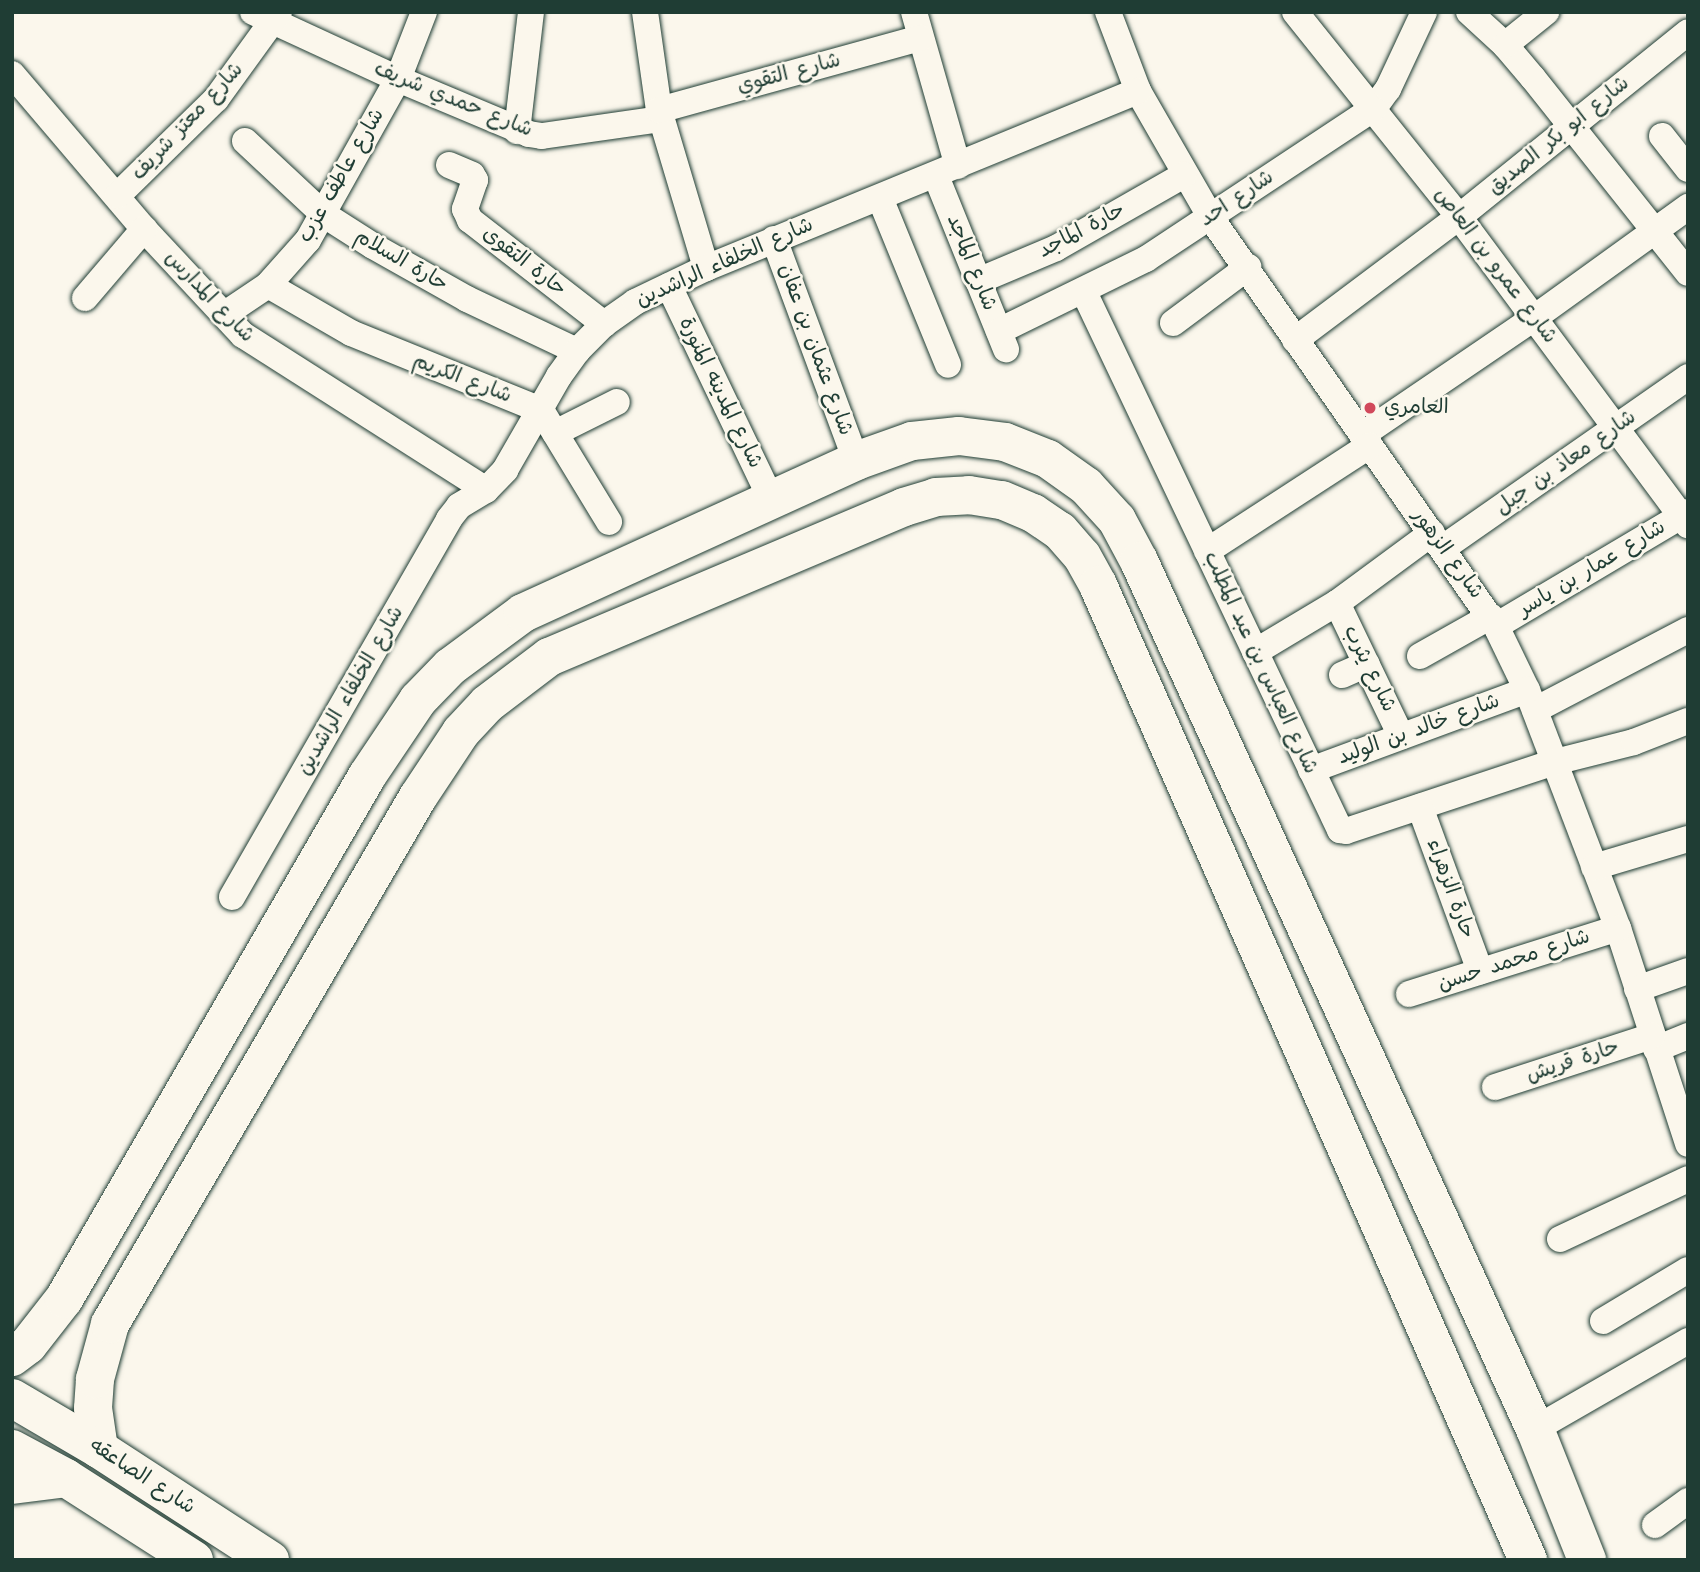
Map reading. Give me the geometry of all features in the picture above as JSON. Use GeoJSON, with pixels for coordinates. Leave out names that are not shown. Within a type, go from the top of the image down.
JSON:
{"type":"FeatureCollection","features":[{"type":"Feature","properties":{"kind":"street","name":"شارع عاطف عزب"},"geometry":{"type":"LineString","coordinates":[[225,314],[268,285],[289,264],[323,214],[398,79],[424,12]]}},
{"type":"Feature","properties":{"kind":"street"},"geometry":{"type":"LineString","coordinates":[[517,131],[531,12]]}},
{"type":"Feature","properties":{"kind":"street"},"geometry":{"type":"LineString","coordinates":[[645,12],[660,114],[706,268]]}},
{"type":"Feature","properties":{"kind":"street","name":"شارع الزهور"},"geometry":{"type":"LineString","coordinates":[[1108,12],[1138,91],[1211,218],[1248,267],[1295,340],[1494,621],[1531,700],[1618,928],[1688,1144]]}},
{"type":"Feature","properties":{"kind":"street","name":"شارع عمرو بن العاص"},"geometry":{"type":"LineString","coordinates":[[1296,12],[1459,217],[1685,518]]}},
{"type":"Feature","properties":{"kind":"street","name":"شارع احد"},"geometry":{"type":"LineString","coordinates":[[1003,340],[1146,259],[1374,108],[1388,89],[1424,12]]}},
{"type":"Feature","properties":{"kind":"street"},"geometry":{"type":"LineString","coordinates":[[1469,12],[1505,45],[1688,273]]}},
{"type":"Feature","properties":{"kind":"street"},"geometry":{"type":"LineString","coordinates":[[1505,45],[1546,12]]}},
{"type":"Feature","properties":{"kind":"street","name":"شارع حمدي شريف"},"geometry":{"type":"LineString","coordinates":[[269,15],[398,79],[517,131],[542,136],[660,114]]}},
{"type":"Feature","properties":{"kind":"street","name":"شارع معتز شريف"},"geometry":{"type":"LineString","coordinates":[[118,195],[216,99],[269,15]]}},
{"type":"Feature","properties":{"kind":"street","name":"شارع التقوي"},"geometry":{"type":"LineString","coordinates":[[660,114],[917,25]]}},
{"type":"Feature","properties":{"kind":"street","name":"شارع الماجد"},"geometry":{"type":"LineString","coordinates":[[917,25],[947,171],[978,281],[1003,340]]}},
{"type":"Feature","properties":{"kind":"street","name":"شارع ابو بكر الصديق"},"geometry":{"type":"LineString","coordinates":[[1295,340],[1459,217],[1688,32]]}},
{"type":"Feature","properties":{"kind":"street","name":"شارع المدارس"},"geometry":{"type":"LineString","coordinates":[[12,74],[118,195],[144,229],[253,344],[486,490]]}},
{"type":"Feature","properties":{"kind":"street","name":"شارع الخلفاء الراشدين"},"geometry":{"type":"LineString","coordinates":[[232,897],[449,519],[465,501],[486,490],[505,470],[559,376],[577,351],[604,324],[635,302],[706,268],[1138,91]]}},
{"type":"Feature","properties":{"kind":"street"},"geometry":{"type":"LineString","coordinates":[[1662,136],[1688,169]]}},
{"type":"Feature","properties":{"kind":"street","name":"حارة السلام"},"geometry":{"type":"LineString","coordinates":[[244,141],[323,214],[419,274],[577,351]]}},
{"type":"Feature","properties":{"kind":"street","name":"حارة التقوى"},"geometry":{"type":"LineString","coordinates":[[449,165],[472,175],[475,180],[465,209],[470,220],[604,324]]}},
{"type":"Feature","properties":{"kind":"street","name":"حارة الماجد"},"geometry":{"type":"LineString","coordinates":[[978,281],[1056,248],[1184,175]]}},
{"type":"Feature","properties":{"kind":"street"},"geometry":{"type":"LineString","coordinates":[[880,198],[948,365]]}},
{"type":"Feature","properties":{"kind":"street"},"geometry":{"type":"LineString","coordinates":[[1206,551],[1366,440],[1688,207]]}},
{"type":"Feature","properties":{"kind":"street"},"geometry":{"type":"LineString","coordinates":[[85,298],[144,229]]}},
{"type":"Feature","properties":{"kind":"street","name":"شارع عثمان بن عفان"},"geometry":{"type":"LineString","coordinates":[[774,239],[856,461]]}},
{"type":"Feature","properties":{"kind":"street"},"geometry":{"type":"LineString","coordinates":[[1173,323],[1248,267]]}},
{"type":"Feature","properties":{"kind":"street","name":"شارع الكريم"},"geometry":{"type":"LineString","coordinates":[[268,285],[351,333],[541,411]]}},
{"type":"Feature","properties":{"kind":"street","name":"شارع المدينه المنورة"},"geometry":{"type":"LineString","coordinates":[[669,286],[771,499]]}},
{"type":"Feature","properties":{"kind":"street","name":"شارع العباس بن عبد المطلب"},"geometry":{"type":"LineString","coordinates":[[1084,292],[1342,831],[1555,762],[1634,742],[1688,721]]}},
{"type":"Feature","properties":{"kind":"street","name":"شارع معاذ بن جبل"},"geometry":{"type":"LineString","coordinates":[[1255,652],[1616,429],[1688,377]]}},
{"type":"Feature","properties":{"kind":"street"},"geometry":{"type":"LineString","coordinates":[[555,433],[617,402]]}},
{"type":"Feature","properties":{"kind":"street"},"geometry":{"type":"LineString","coordinates":[[541,411],[609,522]]}},
{"type":"Feature","properties":{"kind":"street"},"geometry":{"type":"LineString","coordinates":[[12,1357],[29,1345],[64,1299],[367,776],[418,700],[450,667],[523,613],[771,499],[856,461],[912,441],[959,436],[1005,442],[1048,459],[1086,486],[1117,520],[1139,561],[1535,1429],[1587,1560]]}},
{"type":"Feature","properties":{"kind":"street"},"geometry":{"type":"LineString","coordinates":[[99,1449],[93,1408],[95,1379],[110,1324],[438,764],[487,704],[549,657],[904,507],[936,497],[969,495],[1002,500],[1022,508],[1060,531],[1082,556],[1098,585],[1528,1560]]}},
{"type":"Feature","properties":{"kind":"street","name":"شارع عمار بن ياسر"},"geometry":{"type":"LineString","coordinates":[[1420,656],[1494,621],[1685,518]]}},
{"type":"Feature","properties":{"kind":"street","name":"شارع يثرب"},"geometry":{"type":"LineString","coordinates":[[1337,603],[1401,736]]}},
{"type":"Feature","properties":{"kind":"street","name":"شارع خالد بن الوليد"},"geometry":{"type":"LineString","coordinates":[[1311,770],[1401,736],[1531,700],[1688,630]]}},
{"type":"Feature","properties":{"kind":"street"},"geometry":{"type":"LineString","coordinates":[[1342,675],[1367,664]]}},
{"type":"Feature","properties":{"kind":"street","name":"حارة الزهراء"},"geometry":{"type":"LineString","coordinates":[[1420,807],[1480,971]]}},
{"type":"Feature","properties":{"kind":"street"},"geometry":{"type":"LineString","coordinates":[[1594,867],[1688,839]]}},
{"type":"Feature","properties":{"kind":"street","name":"شارع محمد حسن"},"geometry":{"type":"LineString","coordinates":[[1409,994],[1618,928]]}},
{"type":"Feature","properties":{"kind":"street"},"geometry":{"type":"LineString","coordinates":[[1637,989],[1688,971]]}},
{"type":"Feature","properties":{"kind":"street","name":"حارة قريش"},"geometry":{"type":"LineString","coordinates":[[1495,1087],[1688,1036]]}},
{"type":"Feature","properties":{"kind":"street"},"geometry":{"type":"LineString","coordinates":[[1560,1239],[1688,1179]]}},
{"type":"Feature","properties":{"kind":"street"},"geometry":{"type":"LineString","coordinates":[[1603,1321],[1688,1270]]}},
{"type":"Feature","properties":{"kind":"street"},"geometry":{"type":"LineString","coordinates":[[64,1299],[110,1324]]}},
{"type":"Feature","properties":{"kind":"street"},"geometry":{"type":"LineString","coordinates":[[1535,1429],[1688,1341]]}},
{"type":"Feature","properties":{"kind":"street","name":"شارع الصاعقه"},"geometry":{"type":"LineString","coordinates":[[12,1398],[99,1449],[270,1560]]}},
{"type":"Feature","properties":{"kind":"street","name":"شارع الصاعقه"},"geometry":{"type":"LineString","coordinates":[[12,1449],[66,1478],[194,1560]]}},
{"type":"Feature","properties":{"kind":"street"},"geometry":{"type":"LineString","coordinates":[[12,1485],[66,1478]]}},
{"type":"Feature","properties":{"kind":"street"},"geometry":{"type":"LineString","coordinates":[[1655,1525],[1688,1502]]}},
{"type":"Feature","properties":{"kind":"place","name":"العامري"},"geometry":{"type":"Point","coordinates":[1370,408]}}]}
